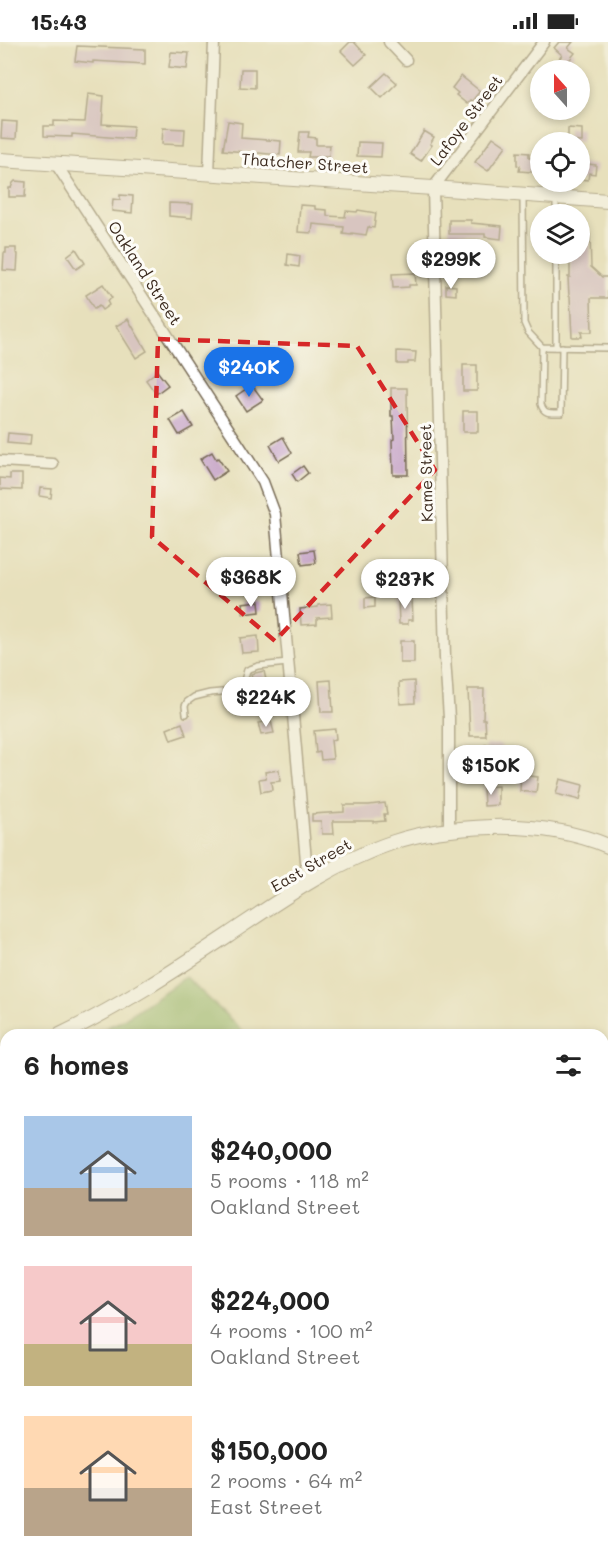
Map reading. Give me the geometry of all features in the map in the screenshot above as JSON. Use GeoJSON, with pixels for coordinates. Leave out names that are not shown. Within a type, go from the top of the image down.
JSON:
{"type":"FeatureCollection","features":[{"type":"Feature","properties":{"kind":"street"},"geometry":{"type":"LineString","coordinates":[[209,174],[214,42]]}},
{"type":"Feature","properties":{"kind":"street"},"geometry":{"type":"LineString","coordinates":[[389,42],[406,60]]}},
{"type":"Feature","properties":{"kind":"street","name":"Lafoye Street"},"geometry":{"type":"LineString","coordinates":[[433,188],[544,42]]}},
{"type":"Feature","properties":{"kind":"street","name":"Thatcher Street"},"geometry":{"type":"LineString","coordinates":[[0,160],[608,201]]}},
{"type":"Feature","properties":{"kind":"street","name":"Oakland Street"},"geometry":{"type":"LineString","coordinates":[[56,164],[263,482],[275,514],[308,883]]}},
{"type":"Feature","properties":{"kind":"street","name":"Kame Street"},"geometry":{"type":"LineString","coordinates":[[433,188],[445,658],[449,718],[449,829]]}},
{"type":"Feature","properties":{"kind":"street"},"geometry":{"type":"LineString","coordinates":[[0,461],[53,464]]}},
{"type":"Feature","properties":{"kind":"street","name":"East Street"},"geometry":{"type":"LineString","coordinates":[[72,1029],[160,979],[308,883],[367,852],[394,841],[449,829],[527,827],[575,836],[608,846]]}},
{"type":"Feature","properties":{"kind":"lane"},"geometry":{"type":"LineString","coordinates":[[523,195],[524,323],[528,332],[542,347],[541,404],[542,410],[547,413],[561,413],[556,264]]}},
{"type":"Feature","properties":{"kind":"lane"},"geometry":{"type":"LineString","coordinates":[[556,197],[556,204]]}},
{"type":"Feature","properties":{"kind":"lane"},"geometry":{"type":"LineString","coordinates":[[542,347],[608,348]]}},
{"type":"Feature","properties":{"kind":"lane"},"geometry":{"type":"LineString","coordinates":[[245,690],[247,670],[258,666],[288,663]]}},
{"type":"Feature","properties":{"kind":"lane"},"geometry":{"type":"LineString","coordinates":[[186,714],[185,706],[194,697],[210,693],[290,686]]}},
{"type":"Feature","properties":{"kind":"highlighted area"},"geometry":{"type":"Polygon","coordinates":[[[158,339],[357,346],[435,470],[275,641],[152,537],[158,339]]]}},
{"type":"Feature","properties":{"kind":"green space"},"geometry":{"type":"Polygon","coordinates":[[[186,977],[241,1029],[103,1029],[119,1022],[186,977]]]}},
{"type":"Feature","properties":{"kind":"building"},"geometry":{"type":"Polygon","coordinates":[[[350,42],[354,42],[366,55],[355,65],[341,51],[350,42]]]}},
{"type":"Feature","properties":{"kind":"building"},"geometry":{"type":"Polygon","coordinates":[[[559,42],[573,42],[568,48],[575,53],[569,60],[558,60],[562,55],[554,48],[559,42]]]}},
{"type":"Feature","properties":{"kind":"building"},"geometry":{"type":"Polygon","coordinates":[[[77,46],[145,49],[145,64],[75,61],[77,46]]]}},
{"type":"Feature","properties":{"kind":"building"},"geometry":{"type":"Polygon","coordinates":[[[171,52],[189,53],[187,69],[169,67],[171,52]]]}},
{"type":"Feature","properties":{"kind":"building"},"geometry":{"type":"Polygon","coordinates":[[[241,69],[255,69],[255,88],[240,87],[241,69]]]}},
{"type":"Feature","properties":{"kind":"building"},"geometry":{"type":"Polygon","coordinates":[[[386,73],[397,83],[382,98],[371,87],[386,73]]]}},
{"type":"Feature","properties":{"kind":"building"},"geometry":{"type":"Polygon","coordinates":[[[461,76],[480,91],[467,104],[456,95],[458,93],[452,88],[461,76]]]}},
{"type":"Feature","properties":{"kind":"building"},"geometry":{"type":"Polygon","coordinates":[[[88,94],[104,96],[102,124],[133,126],[132,139],[72,134],[72,137],[44,136],[44,126],[54,126],[54,121],[85,122],[88,94]]]}},
{"type":"Feature","properties":{"kind":"building"},"geometry":{"type":"Polygon","coordinates":[[[2,121],[17,122],[16,139],[1,138],[2,121]]]}},
{"type":"Feature","properties":{"kind":"building"},"geometry":{"type":"Polygon","coordinates":[[[228,121],[242,123],[241,138],[281,141],[280,155],[223,150],[228,121]]]}},
{"type":"Feature","properties":{"kind":"building"},"geometry":{"type":"Polygon","coordinates":[[[163,128],[185,129],[184,145],[162,144],[163,128]]]}},
{"type":"Feature","properties":{"kind":"building"},"geometry":{"type":"Polygon","coordinates":[[[568,128],[582,129],[582,132],[568,132],[568,128]]]}},
{"type":"Feature","properties":{"kind":"building"},"geometry":{"type":"Polygon","coordinates":[[[424,131],[434,137],[430,144],[432,145],[421,161],[410,154],[424,131]]]}},
{"type":"Feature","properties":{"kind":"building"},"geometry":{"type":"Polygon","coordinates":[[[300,132],[309,132],[308,137],[316,138],[316,145],[330,145],[329,157],[308,157],[309,152],[298,152],[300,132]]]}},
{"type":"Feature","properties":{"kind":"building"},"geometry":{"type":"Polygon","coordinates":[[[493,137],[506,146],[488,171],[475,162],[493,137]]]}},
{"type":"Feature","properties":{"kind":"building"},"geometry":{"type":"Polygon","coordinates":[[[358,142],[382,143],[381,157],[357,156],[358,142]]]}},
{"type":"Feature","properties":{"kind":"building"},"geometry":{"type":"Polygon","coordinates":[[[517,152],[529,153],[530,172],[519,171],[520,166],[517,165],[517,152]]]}},
{"type":"Feature","properties":{"kind":"building"},"geometry":{"type":"Polygon","coordinates":[[[590,164],[596,165],[595,174],[590,173],[590,164]]]}},
{"type":"Feature","properties":{"kind":"building"},"geometry":{"type":"Polygon","coordinates":[[[15,181],[26,182],[25,197],[9,197],[9,188],[15,181]]]}},
{"type":"Feature","properties":{"kind":"building"},"geometry":{"type":"Polygon","coordinates":[[[120,195],[133,196],[132,213],[112,211],[113,199],[120,200],[120,195]]]}},
{"type":"Feature","properties":{"kind":"building"},"geometry":{"type":"Polygon","coordinates":[[[169,203],[193,204],[192,218],[169,216],[169,203]]]}},
{"type":"Feature","properties":{"kind":"building"},"geometry":{"type":"Polygon","coordinates":[[[300,205],[327,210],[327,216],[345,217],[346,211],[357,212],[358,210],[376,213],[374,228],[368,227],[366,235],[352,233],[352,235],[343,234],[344,227],[313,224],[312,233],[298,232],[300,205]]]}},
{"type":"Feature","properties":{"kind":"building"},"geometry":{"type":"Polygon","coordinates":[[[449,220],[471,220],[471,223],[502,226],[501,239],[485,237],[485,234],[449,234],[449,220]]]}},
{"type":"Feature","properties":{"kind":"building"},"geometry":{"type":"Polygon","coordinates":[[[590,234],[591,267],[602,277],[608,277],[608,298],[591,298],[592,332],[581,332],[582,337],[572,337],[568,277],[570,277],[570,264],[590,264],[590,234]]]}},
{"type":"Feature","properties":{"kind":"building"},"geometry":{"type":"Polygon","coordinates":[[[6,248],[16,248],[17,271],[3,270],[6,248]]]}},
{"type":"Feature","properties":{"kind":"building"},"geometry":{"type":"Polygon","coordinates":[[[76,249],[85,263],[76,269],[67,256],[76,249]]]}},
{"type":"Feature","properties":{"kind":"building"},"geometry":{"type":"Polygon","coordinates":[[[288,254],[300,256],[299,267],[287,265],[288,254]]]}},
{"type":"Feature","properties":{"kind":"building"},"geometry":{"type":"Polygon","coordinates":[[[415,273],[416,285],[393,288],[392,274],[415,273]]]}},
{"type":"Feature","properties":{"kind":"building"},"geometry":{"type":"Polygon","coordinates":[[[103,284],[112,298],[107,301],[109,305],[102,310],[99,306],[94,309],[86,295],[103,284]]]}},
{"type":"Feature","properties":{"kind":"building"},"geometry":{"type":"Polygon","coordinates":[[[446,285],[456,286],[456,295],[446,294],[446,285]]]}},
{"type":"Feature","properties":{"kind":"building"},"geometry":{"type":"Polygon","coordinates":[[[128,319],[147,351],[136,358],[116,326],[128,319]]]}},
{"type":"Feature","properties":{"kind":"building"},"geometry":{"type":"Polygon","coordinates":[[[397,351],[416,352],[415,362],[397,364],[397,351]]]}},
{"type":"Feature","properties":{"kind":"building"},"geometry":{"type":"Polygon","coordinates":[[[225,352],[235,368],[221,376],[211,361],[225,352]]]}},
{"type":"Feature","properties":{"kind":"building"},"geometry":{"type":"Polygon","coordinates":[[[463,365],[477,365],[477,391],[463,391],[463,365]]]}},
{"type":"Feature","properties":{"kind":"building"},"geometry":{"type":"Polygon","coordinates":[[[157,371],[168,385],[156,394],[146,380],[157,371]]]}},
{"type":"Feature","properties":{"kind":"building"},"geometry":{"type":"Polygon","coordinates":[[[252,385],[263,400],[246,411],[236,396],[252,385]]]}},
{"type":"Feature","properties":{"kind":"building"},"geometry":{"type":"Polygon","coordinates":[[[391,388],[407,388],[408,475],[393,475],[392,440],[394,439],[391,388]]]}},
{"type":"Feature","properties":{"kind":"building"},"geometry":{"type":"Polygon","coordinates":[[[463,411],[478,411],[478,432],[463,432],[463,411]]]}},
{"type":"Feature","properties":{"kind":"building"},"geometry":{"type":"Polygon","coordinates":[[[184,412],[193,427],[179,435],[170,420],[184,412]]]}},
{"type":"Feature","properties":{"kind":"building"},"geometry":{"type":"Polygon","coordinates":[[[8,433],[31,435],[30,445],[7,443],[8,433]]]}},
{"type":"Feature","properties":{"kind":"building"},"geometry":{"type":"Polygon","coordinates":[[[283,437],[292,453],[279,461],[270,445],[283,437]]]}},
{"type":"Feature","properties":{"kind":"building"},"geometry":{"type":"Polygon","coordinates":[[[212,452],[227,471],[213,480],[200,459],[212,452]]]}},
{"type":"Feature","properties":{"kind":"building"},"geometry":{"type":"Polygon","coordinates":[[[303,466],[308,473],[297,482],[292,474],[303,466]]]}},
{"type":"Feature","properties":{"kind":"building"},"geometry":{"type":"Polygon","coordinates":[[[10,474],[22,474],[22,490],[0,489],[0,478],[10,479],[10,474]]]}},
{"type":"Feature","properties":{"kind":"building"},"geometry":{"type":"Polygon","coordinates":[[[40,488],[52,489],[51,498],[39,496],[40,488]]]}},
{"type":"Feature","properties":{"kind":"building"},"geometry":{"type":"Polygon","coordinates":[[[314,550],[316,563],[302,565],[300,552],[314,550]]]}},
{"type":"Feature","properties":{"kind":"building"},"geometry":{"type":"Polygon","coordinates":[[[375,597],[375,607],[365,608],[365,598],[375,597]]]}},
{"type":"Feature","properties":{"kind":"building"},"geometry":{"type":"Polygon","coordinates":[[[398,598],[412,598],[413,620],[408,620],[408,624],[399,624],[398,598]]]}},
{"type":"Feature","properties":{"kind":"building"},"geometry":{"type":"Polygon","coordinates":[[[259,601],[260,612],[243,614],[242,603],[259,601]]]}},
{"type":"Feature","properties":{"kind":"building"},"geometry":{"type":"Polygon","coordinates":[[[331,604],[332,617],[317,618],[317,624],[301,625],[300,609],[331,604]]]}},
{"type":"Feature","properties":{"kind":"building"},"geometry":{"type":"Polygon","coordinates":[[[258,636],[259,652],[242,653],[240,638],[258,636]]]}},
{"type":"Feature","properties":{"kind":"building"},"geometry":{"type":"Polygon","coordinates":[[[400,641],[414,641],[414,663],[400,663],[400,641]]]}},
{"type":"Feature","properties":{"kind":"building"},"geometry":{"type":"Polygon","coordinates":[[[264,671],[266,680],[253,682],[251,674],[264,671]]]}},
{"type":"Feature","properties":{"kind":"building"},"geometry":{"type":"Polygon","coordinates":[[[331,680],[333,712],[321,712],[319,681],[331,680]]]}},
{"type":"Feature","properties":{"kind":"building"},"geometry":{"type":"Polygon","coordinates":[[[414,681],[415,703],[400,704],[399,682],[414,681]]]}},
{"type":"Feature","properties":{"kind":"building"},"geometry":{"type":"Polygon","coordinates":[[[468,689],[484,689],[483,719],[485,719],[486,736],[470,736],[468,689]]]}},
{"type":"Feature","properties":{"kind":"building"},"geometry":{"type":"Polygon","coordinates":[[[271,721],[274,733],[261,735],[258,723],[271,721]]]}},
{"type":"Feature","properties":{"kind":"building"},"geometry":{"type":"Polygon","coordinates":[[[182,723],[186,735],[171,740],[167,729],[182,723]]]}},
{"type":"Feature","properties":{"kind":"building"},"geometry":{"type":"Polygon","coordinates":[[[335,729],[336,739],[331,740],[333,759],[321,760],[320,752],[316,753],[314,731],[335,729]]]}},
{"type":"Feature","properties":{"kind":"building"},"geometry":{"type":"Polygon","coordinates":[[[501,744],[501,755],[485,756],[485,745],[501,744]]]}},
{"type":"Feature","properties":{"kind":"building"},"geometry":{"type":"Polygon","coordinates":[[[279,770],[280,781],[271,782],[272,790],[261,792],[259,779],[266,778],[265,772],[279,770]]]}},
{"type":"Feature","properties":{"kind":"building"},"geometry":{"type":"Polygon","coordinates":[[[521,775],[538,777],[536,793],[520,791],[521,775]]]}},
{"type":"Feature","properties":{"kind":"building"},"geometry":{"type":"Polygon","coordinates":[[[560,779],[583,785],[580,800],[556,794],[560,779]]]}},
{"type":"Feature","properties":{"kind":"building"},"geometry":{"type":"Polygon","coordinates":[[[498,786],[498,805],[484,806],[483,787],[498,786]]]}},
{"type":"Feature","properties":{"kind":"building"},"geometry":{"type":"Polygon","coordinates":[[[385,803],[387,814],[384,814],[385,821],[333,821],[334,834],[322,834],[321,821],[312,821],[312,814],[344,812],[344,805],[385,803]]]}}]}
